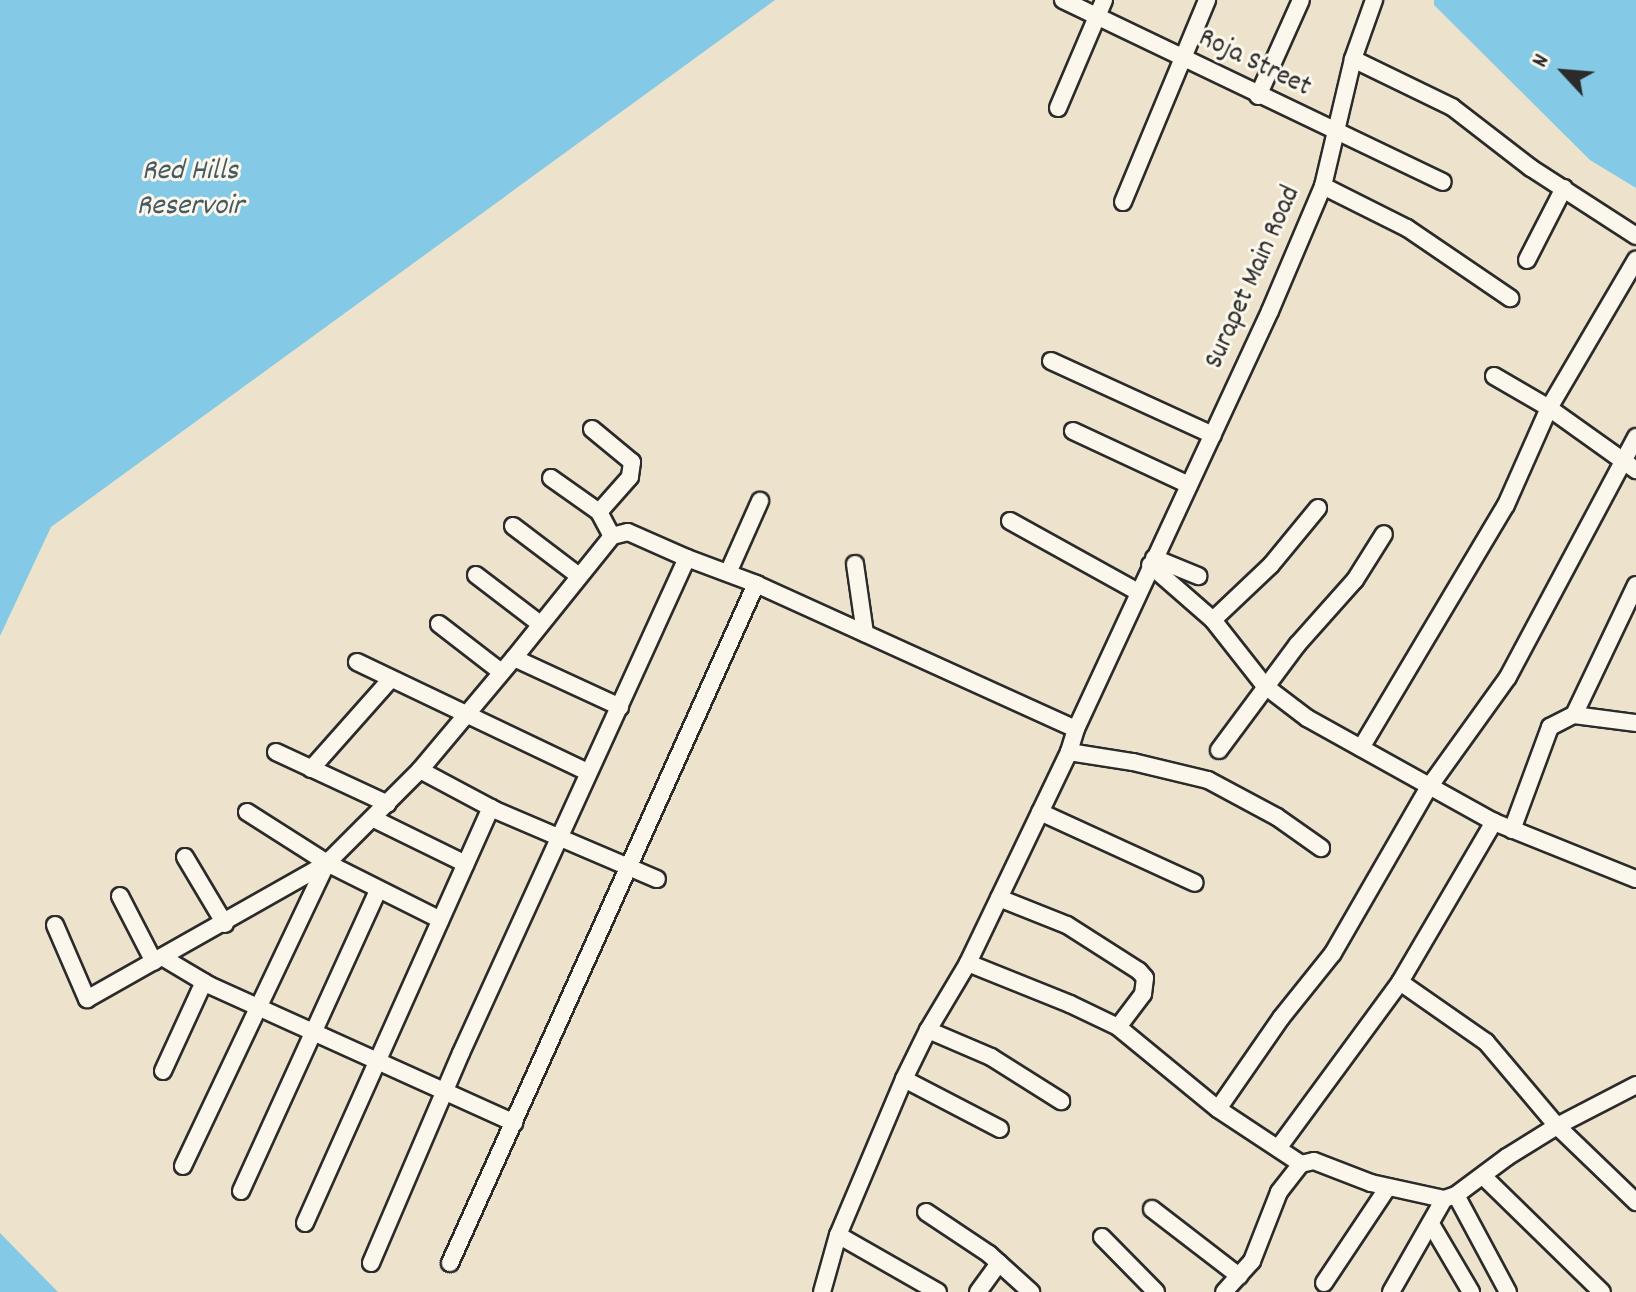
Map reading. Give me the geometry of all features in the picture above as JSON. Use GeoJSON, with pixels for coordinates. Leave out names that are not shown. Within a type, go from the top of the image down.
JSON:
{"type":"FeatureCollection","features":[{"type":"Feature","properties":{"kind":"street","name":"Roja Street"},"geometry":{"type":"LineString","coordinates":[[1063,0],[1443,182]]}},
{"type":"Feature","properties":{"kind":"street"},"geometry":{"type":"LineString","coordinates":[[1058,108],[1104,0]]}},
{"type":"Feature","properties":{"kind":"street"},"geometry":{"type":"LineString","coordinates":[[1123,202],[1207,0]]}},
{"type":"Feature","properties":{"kind":"street"},"geometry":{"type":"LineString","coordinates":[[1258,96],[1301,0]]}},
{"type":"Feature","properties":{"kind":"street","name":"Surapet Main Road"},"geometry":{"type":"LineString","coordinates":[[822,1292],[838,1235],[904,1079],[928,1030],[968,963],[1069,752],[1076,729],[1213,435],[1323,186],[1353,59],[1374,0]]}},
{"type":"Feature","properties":{"kind":"street"},"geometry":{"type":"LineString","coordinates":[[1353,59],[1452,107],[1531,168],[1636,236]]}},
{"type":"Feature","properties":{"kind":"street"},"geometry":{"type":"LineString","coordinates":[[1323,186],[1407,228],[1510,298]]}},
{"type":"Feature","properties":{"kind":"street"},"geometry":{"type":"LineString","coordinates":[[1527,260],[1564,188]]}},
{"type":"Feature","properties":{"kind":"street"},"geometry":{"type":"LineString","coordinates":[[1361,748],[1506,505],[1549,408],[1636,260]]}},
{"type":"Feature","properties":{"kind":"street"},"geometry":{"type":"LineString","coordinates":[[1051,361],[1213,435]]}},
{"type":"Feature","properties":{"kind":"street"},"geometry":{"type":"LineString","coordinates":[[1494,376],[1549,408],[1630,466]]}},
{"type":"Feature","properties":{"kind":"street"},"geometry":{"type":"LineString","coordinates":[[592,429],[632,462],[630,477],[599,512]]}},
{"type":"Feature","properties":{"kind":"street"},"geometry":{"type":"LineString","coordinates":[[1073,431],[1189,485]]}},
{"type":"Feature","properties":{"kind":"street"},"geometry":{"type":"LineString","coordinates":[[1218,1109],[1281,1018],[1333,953],[1429,787],[1508,677],[1630,466],[1636,437]]}},
{"type":"Feature","properties":{"kind":"street"},"geometry":{"type":"LineString","coordinates":[[551,478],[599,512],[612,536]]}},
{"type":"Feature","properties":{"kind":"street"},"geometry":{"type":"LineString","coordinates":[[728,573],[760,501]]}},
{"type":"Feature","properties":{"kind":"street"},"geometry":{"type":"LineString","coordinates":[[1213,620],[1238,600],[1271,565],[1318,508]]}},
{"type":"Feature","properties":{"kind":"street"},"geometry":{"type":"LineString","coordinates":[[1010,521],[1138,592]]}},
{"type":"Feature","properties":{"kind":"street"},"geometry":{"type":"LineString","coordinates":[[513,526],[579,576]]}},
{"type":"Feature","properties":{"kind":"street"},"geometry":{"type":"LineString","coordinates":[[55,925],[87,999],[225,924],[327,863],[420,770],[612,536],[628,532],[756,584],[1076,729]]}},
{"type":"Feature","properties":{"kind":"street"},"geometry":{"type":"LineString","coordinates":[[1219,750],[1265,686],[1355,580],[1384,534]]}},
{"type":"Feature","properties":{"kind":"street"},"geometry":{"type":"LineString","coordinates":[[371,1263],[558,838],[687,558]]}},
{"type":"Feature","properties":{"kind":"street"},"geometry":{"type":"LineString","coordinates":[[1152,562],[1198,576]]}},
{"type":"Feature","properties":{"kind":"street"},"geometry":{"type":"LineString","coordinates":[[1152,562],[1213,620],[1265,686],[1307,718],[1494,822],[1636,879]]}},
{"type":"Feature","properties":{"kind":"street"},"geometry":{"type":"LineString","coordinates":[[855,564],[865,633]]}},
{"type":"Feature","properties":{"kind":"street"},"geometry":{"type":"LineString","coordinates":[[476,575],[540,624]]}},
{"type":"Feature","properties":{"kind":"street"},"geometry":{"type":"LineString","coordinates":[[450,1263],[756,584]]}},
{"type":"Feature","properties":{"kind":"street"},"geometry":{"type":"LineString","coordinates":[[1574,715],[1636,585]]}},
{"type":"Feature","properties":{"kind":"street"},"geometry":{"type":"LineString","coordinates":[[439,624],[501,672]]}},
{"type":"Feature","properties":{"kind":"street"},"geometry":{"type":"LineString","coordinates":[[514,658],[620,707]]}},
{"type":"Feature","properties":{"kind":"street"},"geometry":{"type":"LineString","coordinates":[[357,662],[588,772]]}},
{"type":"Feature","properties":{"kind":"street"},"geometry":{"type":"LineString","coordinates":[[311,769],[391,679]]}},
{"type":"Feature","properties":{"kind":"street"},"geometry":{"type":"LineString","coordinates":[[1512,830],[1550,727],[1574,715],[1636,723]]}},
{"type":"Feature","properties":{"kind":"street"},"geometry":{"type":"LineString","coordinates":[[276,752],[388,804]]}},
{"type":"Feature","properties":{"kind":"street"},"geometry":{"type":"LineString","coordinates":[[1069,752],[1133,762],[1208,780],[1277,817],[1321,848]]}},
{"type":"Feature","properties":{"kind":"street"},"geometry":{"type":"LineString","coordinates":[[420,770],[491,808],[657,879]]}},
{"type":"Feature","properties":{"kind":"street"},"geometry":{"type":"LineString","coordinates":[[305,1223],[380,1062],[491,808]]}},
{"type":"Feature","properties":{"kind":"street"},"geometry":{"type":"LineString","coordinates":[[247,812],[327,863],[441,920]]}},
{"type":"Feature","properties":{"kind":"street"},"geometry":{"type":"LineString","coordinates":[[1040,812],[1195,883]]}},
{"type":"Feature","properties":{"kind":"street"},"geometry":{"type":"LineString","coordinates":[[374,819],[466,864]]}},
{"type":"Feature","properties":{"kind":"street"},"geometry":{"type":"LineString","coordinates":[[1279,1147],[1400,982],[1494,822]]}},
{"type":"Feature","properties":{"kind":"street"},"geometry":{"type":"LineString","coordinates":[[185,857],[225,924]]}},
{"type":"Feature","properties":{"kind":"street"},"geometry":{"type":"LineString","coordinates":[[183,1166],[327,863]]}},
{"type":"Feature","properties":{"kind":"street"},"geometry":{"type":"LineString","coordinates":[[241,1191],[378,891]]}},
{"type":"Feature","properties":{"kind":"street"},"geometry":{"type":"LineString","coordinates":[[120,896],[158,959],[514,1123]]}},
{"type":"Feature","properties":{"kind":"street"},"geometry":{"type":"LineString","coordinates":[[999,898],[1096,941],[1139,971],[1144,990],[1118,1027]]}},
{"type":"Feature","properties":{"kind":"street"},"geometry":{"type":"LineString","coordinates":[[968,963],[1118,1027],[1218,1109],[1301,1164]]}},
{"type":"Feature","properties":{"kind":"street"},"geometry":{"type":"LineString","coordinates":[[163,1071],[204,982]]}},
{"type":"Feature","properties":{"kind":"street"},"geometry":{"type":"LineString","coordinates":[[1400,982],[1486,1042],[1557,1126],[1636,1202]]}},
{"type":"Feature","properties":{"kind":"street"},"geometry":{"type":"LineString","coordinates":[[928,1030],[991,1057],[1061,1101]]}},
{"type":"Feature","properties":{"kind":"street"},"geometry":{"type":"LineString","coordinates":[[904,1079],[1000,1129]]}},
{"type":"Feature","properties":{"kind":"street"},"geometry":{"type":"LineString","coordinates":[[1391,1292],[1450,1197],[1557,1126],[1636,1085]]}},
{"type":"Feature","properties":{"kind":"street"},"geometry":{"type":"LineString","coordinates":[[1224,1292],[1252,1261],[1279,1192],[1301,1164],[1314,1161],[1388,1187],[1450,1197],[1508,1292]]}},
{"type":"Feature","properties":{"kind":"street"},"geometry":{"type":"LineString","coordinates":[[1483,1176],[1602,1292]]}},
{"type":"Feature","properties":{"kind":"street"},"geometry":{"type":"LineString","coordinates":[[1324,1283],[1388,1187]]}},
{"type":"Feature","properties":{"kind":"street"},"geometry":{"type":"LineString","coordinates":[[1152,1209],[1239,1276]]}},
{"type":"Feature","properties":{"kind":"street"},"geometry":{"type":"LineString","coordinates":[[926,1212],[999,1263],[1031,1292]]}},
{"type":"Feature","properties":{"kind":"street"},"geometry":{"type":"LineString","coordinates":[[1431,1224],[1471,1292]]}},
{"type":"Feature","properties":{"kind":"street"},"geometry":{"type":"LineString","coordinates":[[838,1235],[938,1292]]}},
{"type":"Feature","properties":{"kind":"street"},"geometry":{"type":"LineString","coordinates":[[1102,1237],[1156,1292]]}},
{"type":"Feature","properties":{"kind":"street"},"geometry":{"type":"LineString","coordinates":[[978,1292],[999,1263]]}},
{"type":"Feature","properties":{"kind":"water","name":"Red Hills Reservoir"},"geometry":{"type":"Polygon","coordinates":[[[0,0],[775,0],[51,527],[0,636],[0,0]]]}},
{"type":"Feature","properties":{"kind":"water"},"geometry":{"type":"Polygon","coordinates":[[[1434,0],[1636,0],[1636,188],[1590,160],[1434,5],[1434,0]]]}},
{"type":"Feature","properties":{"kind":"water"},"geometry":{"type":"Polygon","coordinates":[[[0,1233],[58,1292],[0,1292],[0,1233]]]}}]}
